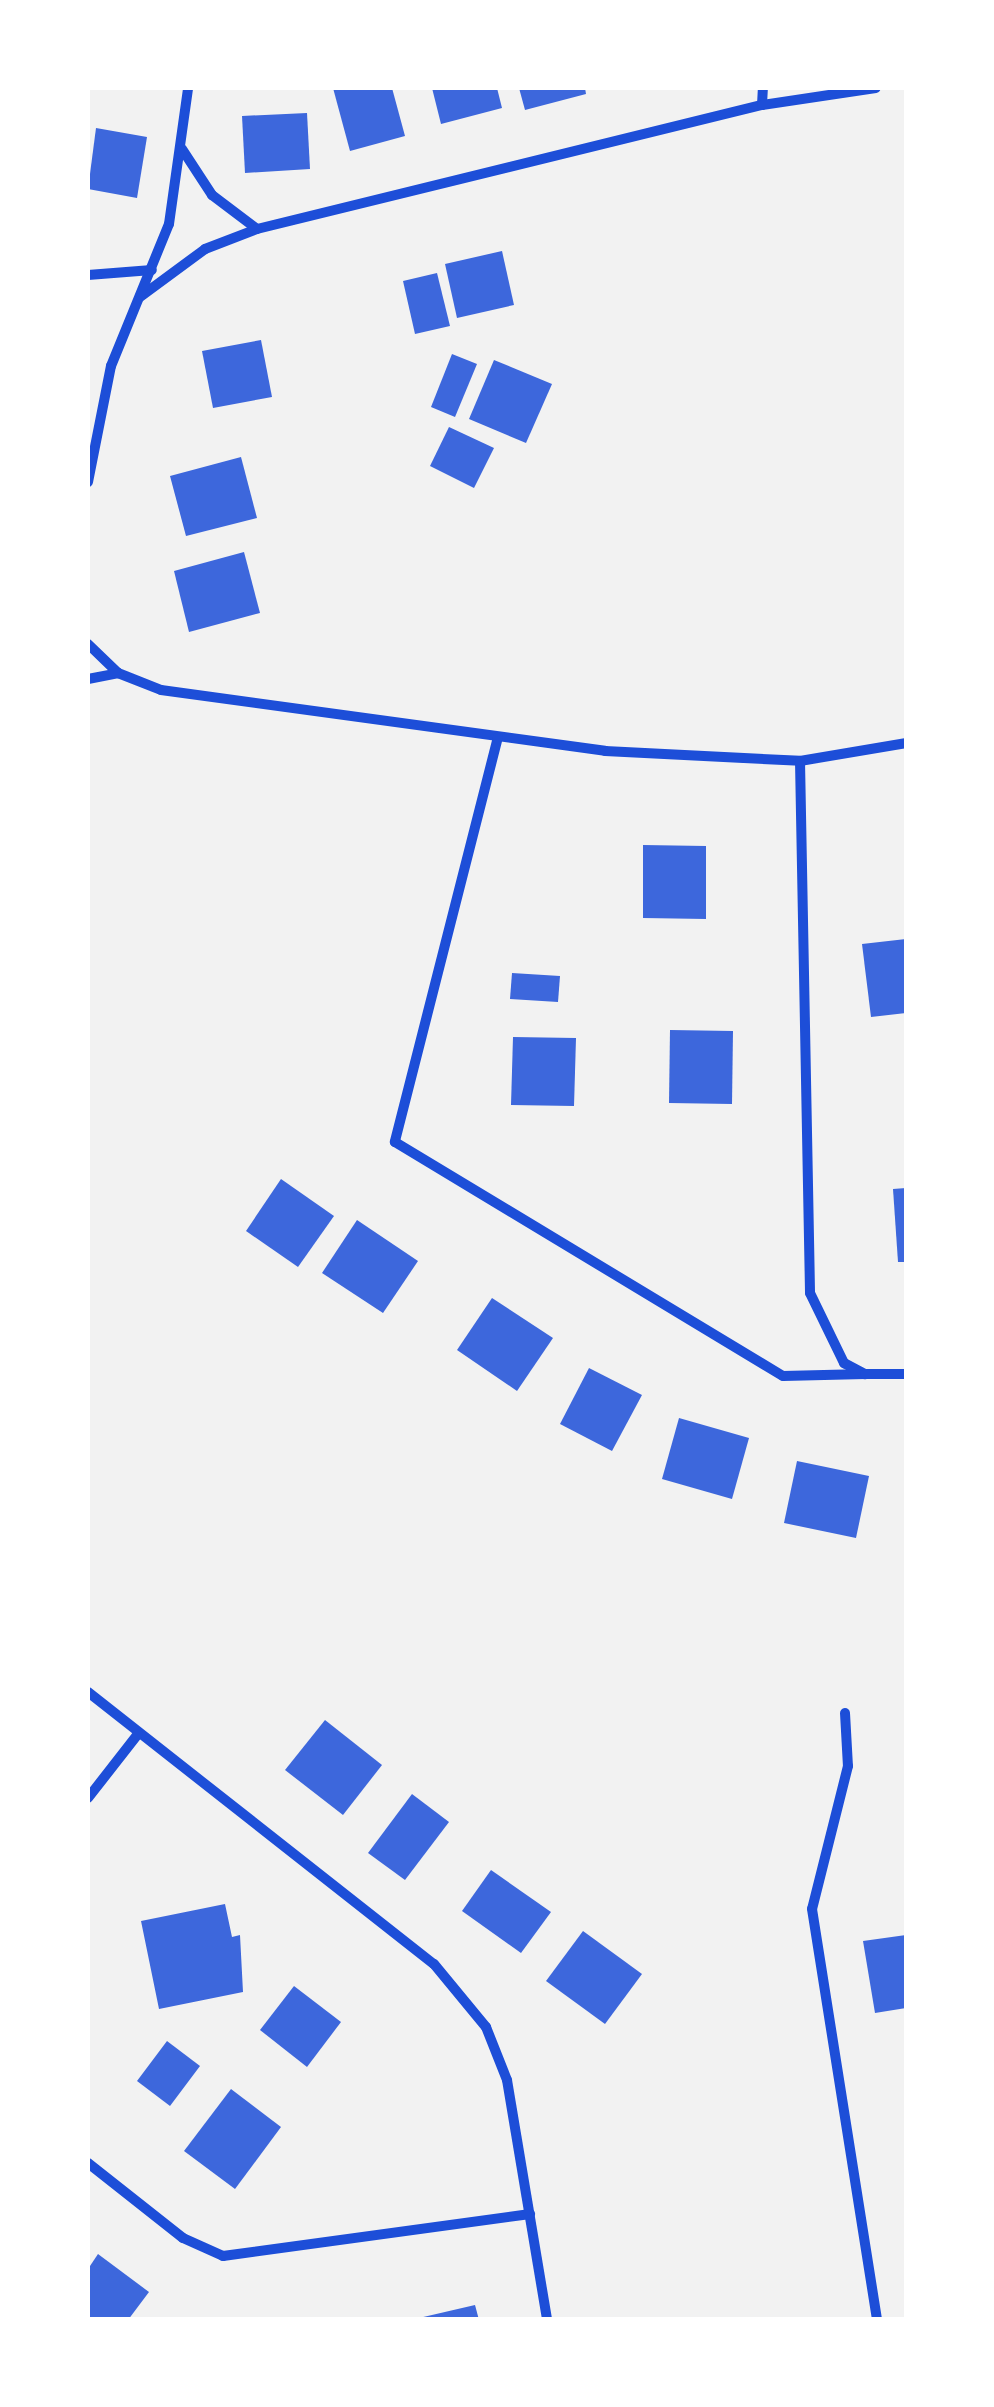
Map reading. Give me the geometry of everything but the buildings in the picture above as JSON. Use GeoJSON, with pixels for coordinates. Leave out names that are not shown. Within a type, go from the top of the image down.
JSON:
{"type":"FeatureCollection","features":[{"type":"Feature","properties":{"kind":"street"},"geometry":{"type":"LineString","coordinates":[[88,482],[110,366],[152,270],[182,149],[188,88]]}},
{"type":"Feature","properties":{"kind":"street"},"geometry":{"type":"LineString","coordinates":[[762,105],[763,88]]}},
{"type":"Feature","properties":{"kind":"street"},"geometry":{"type":"LineString","coordinates":[[140,298],[206,249],[257,229],[762,105],[876,88]]}},
{"type":"Feature","properties":{"kind":"street"},"geometry":{"type":"LineString","coordinates":[[182,149],[212,194],[257,229]]}},
{"type":"Feature","properties":{"kind":"street"},"geometry":{"type":"LineString","coordinates":[[88,274],[152,270]]}},
{"type":"Feature","properties":{"kind":"street"},"geometry":{"type":"LineString","coordinates":[[88,644],[118,672],[246,705],[498,738],[800,761],[906,743]]}},
{"type":"Feature","properties":{"kind":"street"},"geometry":{"type":"LineString","coordinates":[[88,680],[118,672]]}},
{"type":"Feature","properties":{"kind":"street"},"geometry":{"type":"LineString","coordinates":[[498,738],[395,1142],[783,1376],[906,1374]]}},
{"type":"Feature","properties":{"kind":"street"},"geometry":{"type":"LineString","coordinates":[[800,761],[810,1292],[832,1348],[865,1374]]}},
{"type":"Feature","properties":{"kind":"street"},"geometry":{"type":"LineString","coordinates":[[88,1692],[434,1964],[486,2027],[506,2080],[547,2320]]}},
{"type":"Feature","properties":{"kind":"street"},"geometry":{"type":"LineString","coordinates":[[845,1712],[848,1766],[812,1910],[876,2320]]}},
{"type":"Feature","properties":{"kind":"street"},"geometry":{"type":"LineString","coordinates":[[88,1798],[138,1734]]}},
{"type":"Feature","properties":{"kind":"street"},"geometry":{"type":"LineString","coordinates":[[88,2163],[183,2238],[223,2256],[530,2214]]}}]}
